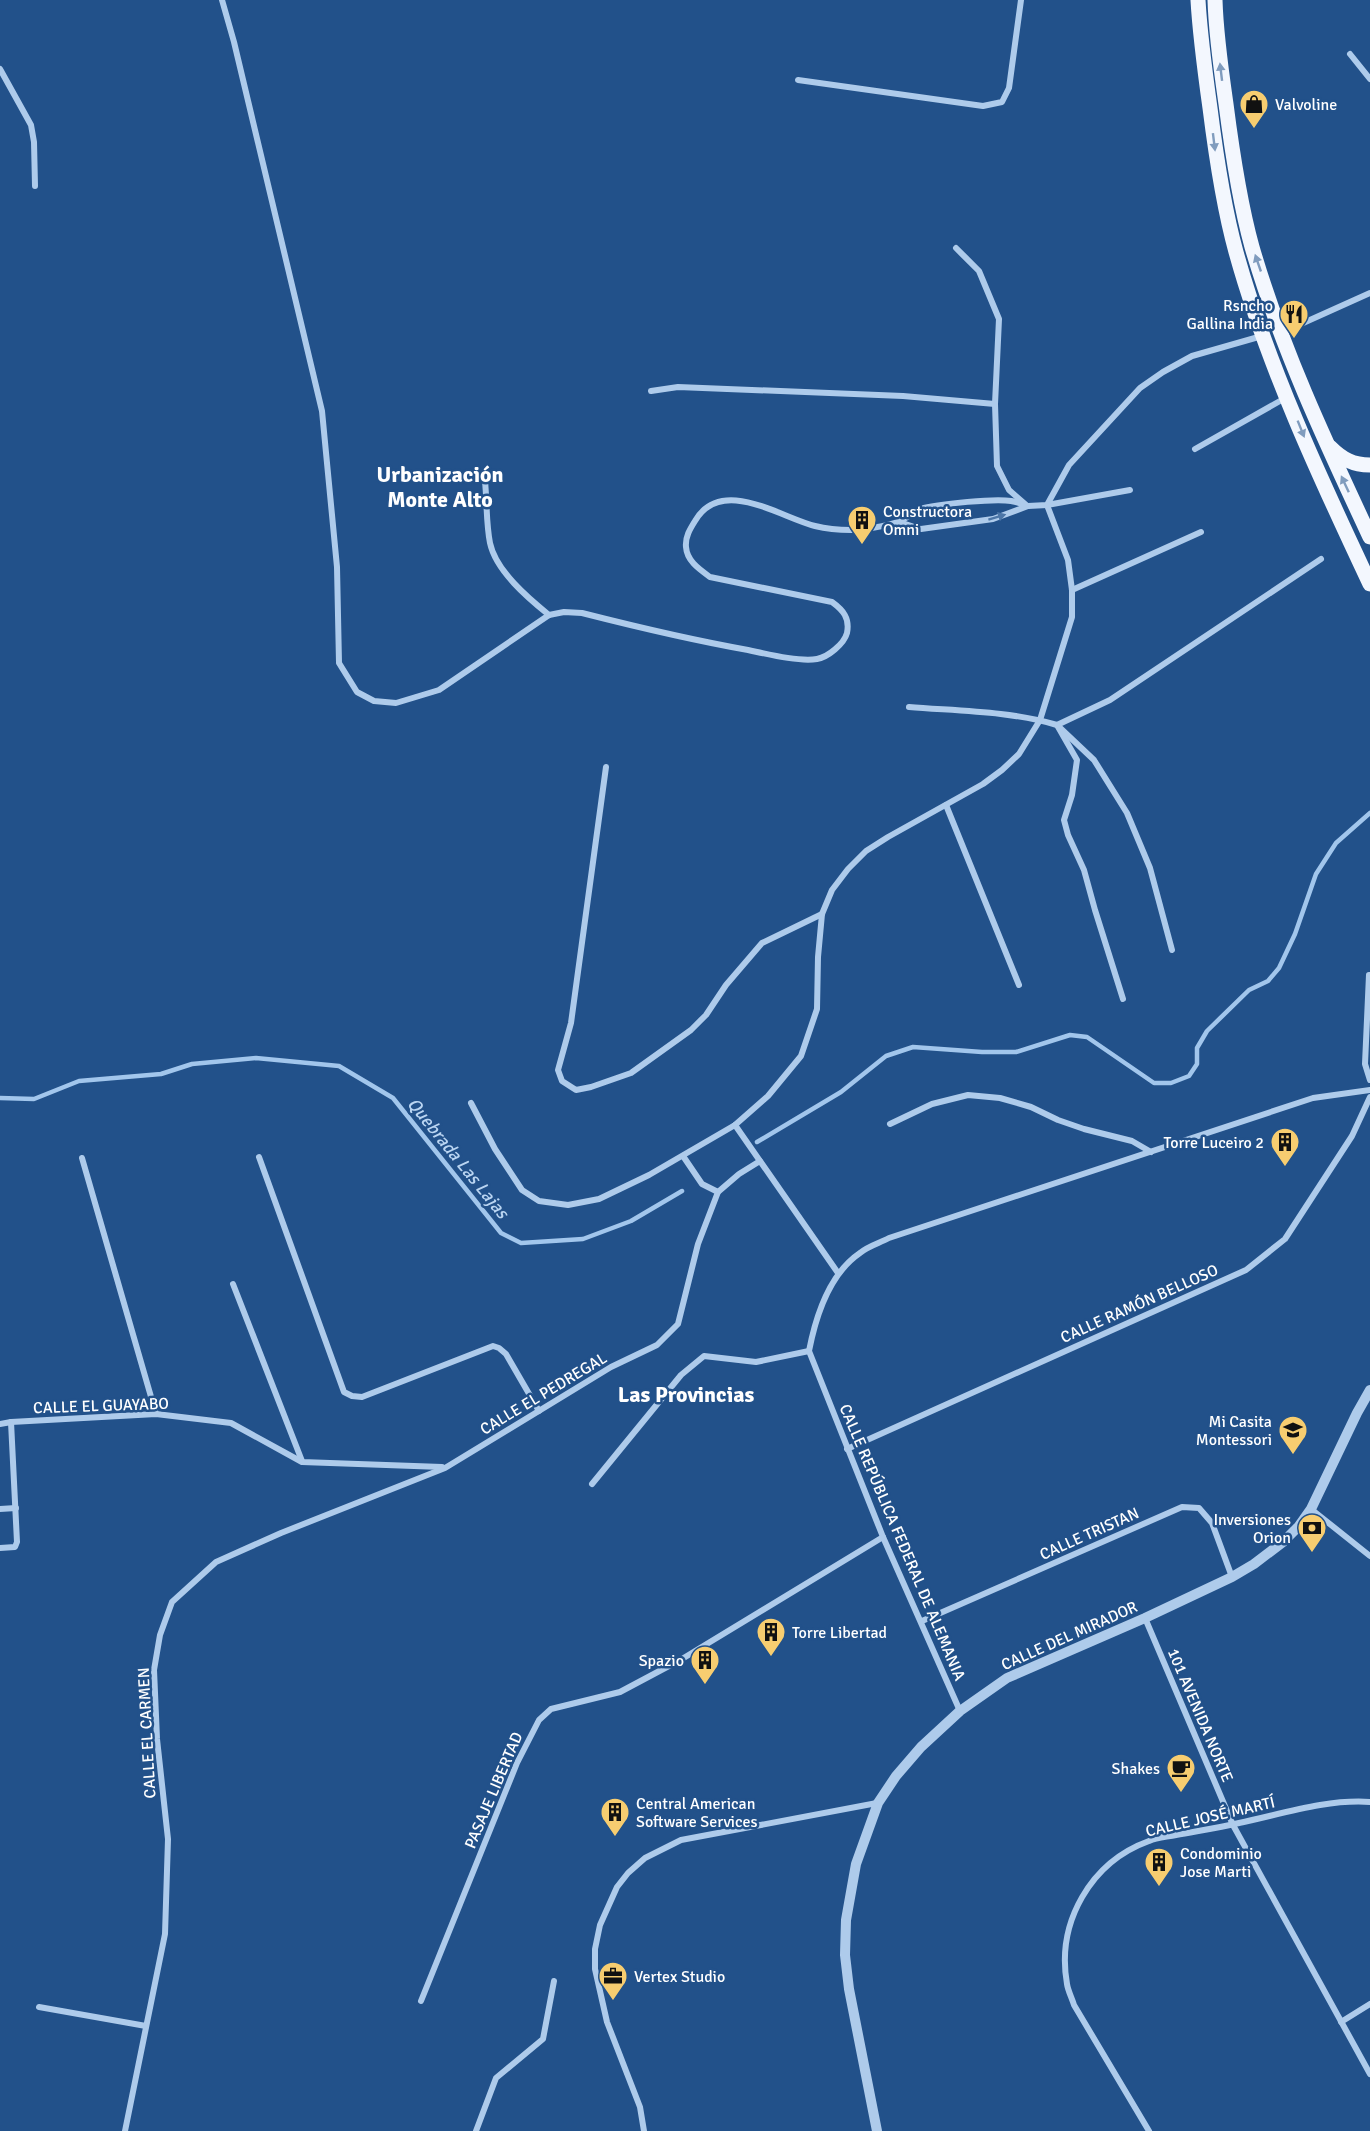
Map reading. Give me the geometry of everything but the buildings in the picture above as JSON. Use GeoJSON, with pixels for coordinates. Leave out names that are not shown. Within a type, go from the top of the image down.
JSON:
{"type":"FeatureCollection","features":[{"type":"Feature","properties":{"kind":"main road"},"geometry":{"type":"LineString","coordinates":[[1198,0],[1218,168],[1235,250],[1263,336],[1370,584]]}},
{"type":"Feature","properties":{"kind":"main road"},"geometry":{"type":"LineString","coordinates":[[1215,0],[1218,49],[1232,149],[1252,246],[1281,333],[1326,443],[1370,537]]}},
{"type":"Feature","properties":{"kind":"main road"},"geometry":{"type":"LineString","coordinates":[[1326,443],[1346,460],[1370,465]]}},
{"type":"Feature","properties":{"kind":"street"},"geometry":{"type":"LineString","coordinates":[[222,0],[322,411],[337,567],[339,663],[357,692],[374,701],[396,703],[439,690],[549,615],[564,612],[783,657],[817,659],[832,653],[847,634],[847,618],[841,609],[832,602],[710,577],[697,568],[687,555],[686,542],[694,522],[711,504],[733,500],[748,501],[814,526],[835,530],[854,530],[899,522],[924,508],[992,500],[1011,501],[1028,506]]}},
{"type":"Feature","properties":{"kind":"street"},"geometry":{"type":"LineString","coordinates":[[798,80],[983,106],[1002,102],[1009,88],[1021,0]]}},
{"type":"Feature","properties":{"kind":"street"},"geometry":{"type":"LineString","coordinates":[[1350,54],[1370,79]]}},
{"type":"Feature","properties":{"kind":"street"},"geometry":{"type":"LineString","coordinates":[[0,69],[31,125],[34,142],[34,186]]}},
{"type":"Feature","properties":{"kind":"street"},"geometry":{"type":"LineString","coordinates":[[956,248],[980,271],[999,320],[995,404],[997,466],[1009,490],[1028,506]]}},
{"type":"Feature","properties":{"kind":"street"},"geometry":{"type":"LineString","coordinates":[[1281,333],[1370,292]]}},
{"type":"Feature","properties":{"kind":"street"},"geometry":{"type":"LineString","coordinates":[[471,1103],[495,1149],[522,1190],[539,1201],[568,1205],[599,1199],[649,1175],[735,1125],[768,1096],[801,1056],[817,1009],[822,914],[832,890],[866,851],[1002,770],[1019,754],[1040,720],[1072,617],[1072,590],[1068,560],[1047,505],[1069,465],[1140,388],[1163,372],[1192,356],[1263,336]]}},
{"type":"Feature","properties":{"kind":"street"},"geometry":{"type":"LineString","coordinates":[[651,391],[678,387],[769,390],[903,396],[995,404]]}},
{"type":"Feature","properties":{"kind":"street"},"geometry":{"type":"LineString","coordinates":[[1195,449],[1288,397]]}},
{"type":"Feature","properties":{"kind":"street"},"geometry":{"type":"LineString","coordinates":[[485,481],[490,544],[507,575],[528,598],[549,615]]}},
{"type":"Feature","properties":{"kind":"street"},"geometry":{"type":"LineString","coordinates":[[899,522],[921,529],[993,519],[1028,506],[1047,505],[1130,490]]}},
{"type":"Feature","properties":{"kind":"street"},"geometry":{"type":"LineString","coordinates":[[1072,590],[1201,532]]}},
{"type":"Feature","properties":{"kind":"street"},"geometry":{"type":"LineString","coordinates":[[1057,725],[1110,700],[1321,559]]}},
{"type":"Feature","properties":{"kind":"street"},"geometry":{"type":"LineString","coordinates":[[909,707],[1040,720],[1057,725],[1094,760],[1127,813],[1150,868],[1172,950]]}},
{"type":"Feature","properties":{"kind":"street"},"geometry":{"type":"LineString","coordinates":[[1057,725],[1077,760],[1072,795],[1064,820],[1068,836],[1084,870],[1123,999]]}},
{"type":"Feature","properties":{"kind":"street"},"geometry":{"type":"LineString","coordinates":[[606,767],[571,1023],[558,1071],[562,1082],[576,1090],[631,1073],[691,1030],[706,1015],[726,985],[762,943],[822,914]]}},
{"type":"Feature","properties":{"kind":"street"},"geometry":{"type":"LineString","coordinates":[[946,805],[1019,985]]}},
{"type":"Feature","properties":{"kind":"street"},"geometry":{"type":"LineString","coordinates":[[1369,975],[1365,1064],[1370,1080]]}},
{"type":"Feature","properties":{"kind":"street"},"geometry":{"type":"LineString","coordinates":[[592,1484],[681,1375],[704,1356],[756,1362],[809,1351],[813,1331],[829,1289],[838,1274],[860,1252],[889,1238],[1312,1098],[1370,1090]]}},
{"type":"Feature","properties":{"kind":"street"},"geometry":{"type":"LineString","coordinates":[[890,1125],[932,1104],[968,1095],[1000,1098],[1030,1107],[1084,1129],[1132,1141],[1151,1152]]}},
{"type":"Feature","properties":{"kind":"street","name":"CALLE RAMÓN BELLOSO"},"geometry":{"type":"LineString","coordinates":[[847,1449],[1246,1270],[1285,1239],[1352,1136],[1370,1097]]}},
{"type":"Feature","properties":{"kind":"street"},"geometry":{"type":"LineString","coordinates":[[735,1125],[838,1274]]}},
{"type":"Feature","properties":{"kind":"street"},"geometry":{"type":"LineString","coordinates":[[683,1156],[702,1184],[718,1192],[759,1161]]}},
{"type":"Feature","properties":{"kind":"street"},"geometry":{"type":"LineString","coordinates":[[259,1157],[345,1392],[352,1396],[362,1397],[493,1346],[499,1347],[506,1354],[539,1410]]}},
{"type":"Feature","properties":{"kind":"street"},"geometry":{"type":"LineString","coordinates":[[82,1158],[156,1414]]}},
{"type":"Feature","properties":{"kind":"street","name":"CALLE EL PEDREGAL"},"geometry":{"type":"LineString","coordinates":[[445,1467],[612,1367],[657,1345],[678,1324],[698,1244],[718,1192]]}},
{"type":"Feature","properties":{"kind":"street"},"geometry":{"type":"LineString","coordinates":[[233,1284],[302,1462]]}},
{"type":"Feature","properties":{"kind":"street","name":"CALLE REPÚBLICA FEDERAL DE ALEMANIA"},"geometry":{"type":"LineString","coordinates":[[809,1351],[883,1537],[960,1711]]}},
{"type":"Feature","properties":{"kind":"street","name":"CALLE DEL MIRADOR"},"geometry":{"type":"LineString","coordinates":[[877,2131],[844,1956],[846,1920],[856,1864],[878,1803],[896,1776],[921,1747],[960,1711],[1007,1678],[1232,1577],[1283,1542],[1311,1509],[1370,1390]]}},
{"type":"Feature","properties":{"kind":"street","name":"CALLE EL GUAYABO"},"geometry":{"type":"LineString","coordinates":[[0,1424],[156,1414],[231,1423],[302,1462],[445,1467]]}},
{"type":"Feature","properties":{"kind":"street"},"geometry":{"type":"LineString","coordinates":[[0,1548],[15,1547],[17,1542],[11,1422]]}},
{"type":"Feature","properties":{"kind":"street","name":"CALLE EL CARMEN"},"geometry":{"type":"LineString","coordinates":[[125,2131],[165,1934],[168,1839],[157,1739],[154,1670],[160,1635],[172,1602],[216,1562],[281,1533],[445,1467]]}},
{"type":"Feature","properties":{"kind":"street","name":"CALLE TRISTAN"},"geometry":{"type":"LineString","coordinates":[[922,1621],[1182,1507],[1199,1508],[1212,1523],[1232,1577]]}},
{"type":"Feature","properties":{"kind":"street"},"geometry":{"type":"LineString","coordinates":[[0,1509],[16,1508]]}},
{"type":"Feature","properties":{"kind":"street"},"geometry":{"type":"LineString","coordinates":[[1311,1509],[1370,1556]]}},
{"type":"Feature","properties":{"kind":"street","name":"PASAJE LIBERTAD"},"geometry":{"type":"LineString","coordinates":[[421,2001],[517,1764],[539,1720],[551,1709],[620,1692],[682,1659],[883,1537]]}},
{"type":"Feature","properties":{"kind":"street","name":"101 AVENIDA NORTE"},"geometry":{"type":"LineString","coordinates":[[1145,1618],[1233,1825],[1370,2074]]}},
{"type":"Feature","properties":{"kind":"street","name":"CALLE JOSÉ MARTÍ"},"geometry":{"type":"LineString","coordinates":[[1149,2131],[1074,2005],[1067,1984],[1068,1937],[1074,1914],[1085,1891],[1100,1871],[1123,1854],[1150,1840],[1233,1825],[1334,1802],[1370,1802]]}},
{"type":"Feature","properties":{"kind":"street"},"geometry":{"type":"LineString","coordinates":[[644,2131],[640,2107],[607,2022],[595,1969],[595,1949],[600,1925],[617,1887],[628,1873],[645,1858],[681,1840],[878,1803]]}},
{"type":"Feature","properties":{"kind":"street"},"geometry":{"type":"LineString","coordinates":[[476,2131],[496,2078],[543,2039],[554,1981]]}},
{"type":"Feature","properties":{"kind":"street"},"geometry":{"type":"LineString","coordinates":[[1341,2022],[1370,2004]]}},
{"type":"Feature","properties":{"kind":"street"},"geometry":{"type":"LineString","coordinates":[[39,2007],[146,2026]]}},
{"type":"Feature","properties":{"kind":"waterway","name":"Quebrada Las Lajas"},"geometry":{"type":"LineString","coordinates":[[757,1142],[841,1092],[886,1056],[913,1047],[1016,1052],[1070,1035],[1087,1037],[1154,1083],[1171,1083],[1189,1076],[1197,1064],[1197,1048],[1207,1031],[1249,990],[1268,981],[1279,968],[1295,934],[1316,874],[1336,843],[1370,813]]}},
{"type":"Feature","properties":{"kind":"waterway","name":"Quebrada Las Lajas"},"geometry":{"type":"LineString","coordinates":[[0,1098],[34,1099],[79,1081],[161,1074],[192,1064],[256,1058],[339,1066],[393,1098],[501,1233],[521,1243],[583,1239],[631,1221],[682,1191]]}},
{"type":"Feature","properties":{"kind":"place","name":"Valvoline"},"geometry":{"type":"Point","coordinates":[1254,130]}},
{"type":"Feature","properties":{"kind":"place","name":"Rsncho Gallina India"},"geometry":{"type":"Point","coordinates":[1294,340]}},
{"type":"Feature","properties":{"kind":"place","name":"Constructora Omni"},"geometry":{"type":"Point","coordinates":[862,546]}},
{"type":"Feature","properties":{"kind":"place","name":"Torre Luceiro 2"},"geometry":{"type":"Point","coordinates":[1285,1168]}},
{"type":"Feature","properties":{"kind":"place","name":"Mi Casita Montessori"},"geometry":{"type":"Point","coordinates":[1293,1456]}},
{"type":"Feature","properties":{"kind":"place","name":"Inversiones Orion"},"geometry":{"type":"Point","coordinates":[1312,1554]}},
{"type":"Feature","properties":{"kind":"place","name":"Torre Libertad"},"geometry":{"type":"Point","coordinates":[771,1658]}},
{"type":"Feature","properties":{"kind":"place","name":"Spazio"},"geometry":{"type":"Point","coordinates":[705,1686]}},
{"type":"Feature","properties":{"kind":"place","name":"Shakes"},"geometry":{"type":"Point","coordinates":[1181,1794]}},
{"type":"Feature","properties":{"kind":"place","name":"Central American Software Services"},"geometry":{"type":"Point","coordinates":[615,1838]}},
{"type":"Feature","properties":{"kind":"place","name":"Condominio Jose Marti"},"geometry":{"type":"Point","coordinates":[1159,1888]}},
{"type":"Feature","properties":{"kind":"place","name":"Vertex Studio"},"geometry":{"type":"Point","coordinates":[613,2002]}},
{"type":"Feature","properties":{"kind":"district","name":"Urbanización Monte Alto"},"geometry":{"type":"Point","coordinates":[440,486]}},
{"type":"Feature","properties":{"kind":"district","name":"Las Provincias"},"geometry":{"type":"Point","coordinates":[686,1394]}}]}
